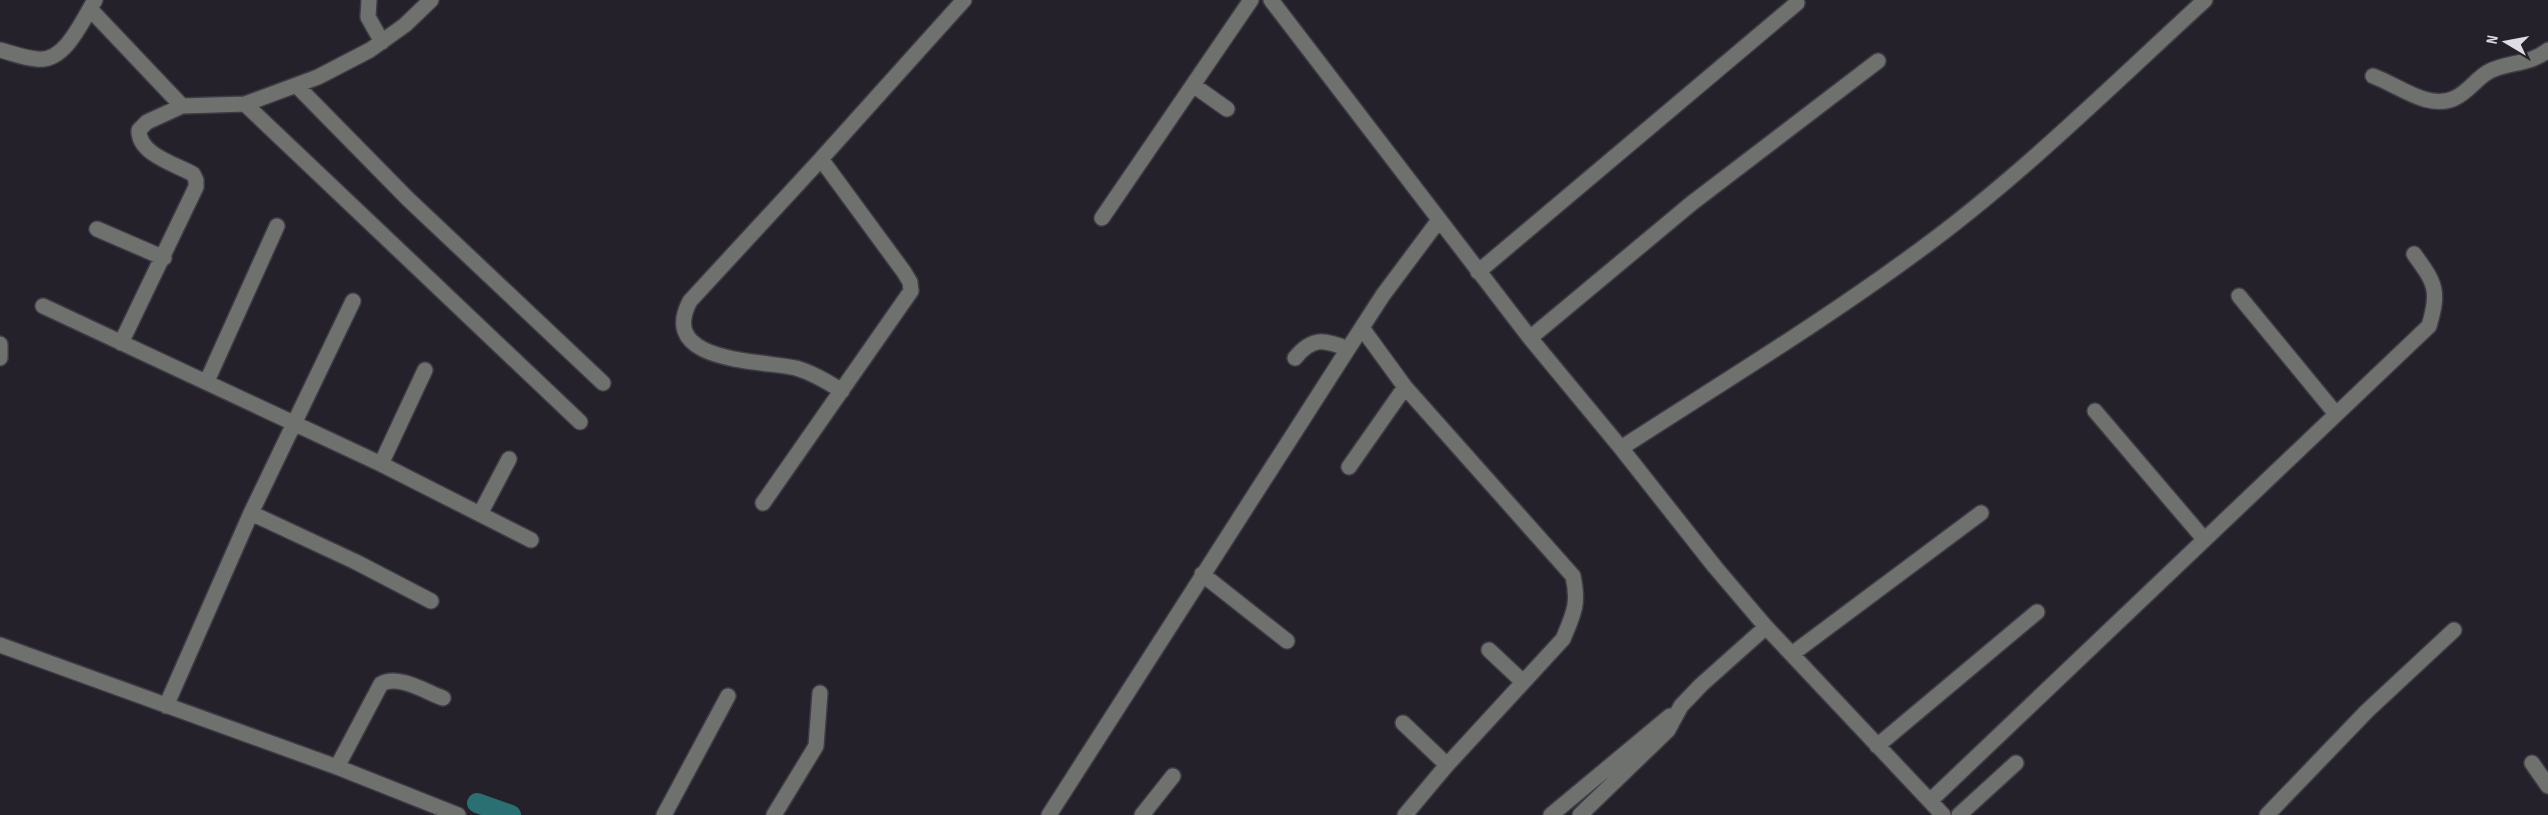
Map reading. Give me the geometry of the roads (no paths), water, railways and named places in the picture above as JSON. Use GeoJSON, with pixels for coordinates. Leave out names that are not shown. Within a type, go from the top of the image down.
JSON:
{"type":"FeatureCollection","features":[{"type":"Feature","properties":{"kind":"street"},"geometry":{"type":"LineString","coordinates":[[369,0],[368,17],[382,42]]}},
{"type":"Feature","properties":{"kind":"street"},"geometry":{"type":"LineString","coordinates":[[121,343],[164,258],[196,187],[193,174],[149,152],[139,138],[139,130],[147,122],[182,106],[245,104],[318,77],[382,42],[405,25],[431,0]]}},
{"type":"Feature","properties":{"kind":"street"},"geometry":{"type":"LineString","coordinates":[[842,391],[815,375],[797,369],[716,354],[698,348],[688,339],[683,326],[683,314],[690,301],[964,0]]}},
{"type":"Feature","properties":{"kind":"street"},"geometry":{"type":"LineString","coordinates":[[1102,218],[1251,0]]}},
{"type":"Feature","properties":{"kind":"street"},"geometry":{"type":"LineString","coordinates":[[1271,0],[1478,272],[1715,567],[1766,627],[1937,811],[2204,539],[2429,326],[2436,293],[2432,280],[2414,254]]}},
{"type":"Feature","properties":{"kind":"street"},"geometry":{"type":"LineString","coordinates":[[1621,448],[1857,295],[1919,251],[2023,167],[2205,0]]}},
{"type":"Feature","properties":{"kind":"street"},"geometry":{"type":"LineString","coordinates":[[1478,272],[1797,3]]}},
{"type":"Feature","properties":{"kind":"street"},"geometry":{"type":"LineString","coordinates":[[0,50],[37,60],[49,59],[61,53],[93,5],[182,106]]}},
{"type":"Feature","properties":{"kind":"street"},"geometry":{"type":"LineString","coordinates":[[2373,76],[2422,99],[2438,103],[2454,99],[2473,87],[2487,72],[2529,62],[2548,50]]}},
{"type":"Feature","properties":{"kind":"street"},"geometry":{"type":"LineString","coordinates":[[1530,338],[1692,202],[1878,61]]}},
{"type":"Feature","properties":{"kind":"street"},"geometry":{"type":"LineString","coordinates":[[296,85],[408,199],[603,383]]}},
{"type":"Feature","properties":{"kind":"street"},"geometry":{"type":"LineString","coordinates":[[1193,86],[1227,109]]}},
{"type":"Feature","properties":{"kind":"street"},"geometry":{"type":"LineString","coordinates":[[245,104],[580,422]]}},
{"type":"Feature","properties":{"kind":"street"},"geometry":{"type":"LineString","coordinates":[[763,503],[911,291],[910,282],[904,272],[821,159]]}},
{"type":"Feature","properties":{"kind":"street"},"geometry":{"type":"LineString","coordinates":[[1048,815],[1347,349],[1439,220]]}},
{"type":"Feature","properties":{"kind":"street"},"geometry":{"type":"LineString","coordinates":[[207,381],[277,226]]}},
{"type":"Feature","properties":{"kind":"street"},"geometry":{"type":"LineString","coordinates":[[97,229],[164,258]]}},
{"type":"Feature","properties":{"kind":"street"},"geometry":{"type":"LineString","coordinates":[[2239,296],[2336,414]]}},
{"type":"Feature","properties":{"kind":"street"},"geometry":{"type":"LineString","coordinates":[[166,706],[251,513],[353,301]]}},
{"type":"Feature","properties":{"kind":"street"},"geometry":{"type":"LineString","coordinates":[[43,306],[381,464],[531,540]]}},
{"type":"Feature","properties":{"kind":"street"},"geometry":{"type":"LineString","coordinates":[[1362,328],[1405,387],[1573,576],[1578,596],[1563,639],[1447,765],[1405,815]]}},
{"type":"Feature","properties":{"kind":"street"},"geometry":{"type":"LineString","coordinates":[[1295,358],[1304,346],[1318,341],[1331,342],[1347,349]]}},
{"type":"Feature","properties":{"kind":"street"},"geometry":{"type":"LineString","coordinates":[[0,345],[0,358]]}},
{"type":"Feature","properties":{"kind":"street"},"geometry":{"type":"LineString","coordinates":[[381,464],[425,370]]}},
{"type":"Feature","properties":{"kind":"street"},"geometry":{"type":"LineString","coordinates":[[1349,468],[1405,387]]}},
{"type":"Feature","properties":{"kind":"street"},"geometry":{"type":"LineString","coordinates":[[2095,411],[2204,539]]}},
{"type":"Feature","properties":{"kind":"street"},"geometry":{"type":"LineString","coordinates":[[480,514],[509,459]]}},
{"type":"Feature","properties":{"kind":"street"},"geometry":{"type":"LineString","coordinates":[[251,513],[356,562],[431,602]]}},
{"type":"Feature","properties":{"kind":"street"},"geometry":{"type":"LineString","coordinates":[[1792,654],[1981,513]]}},
{"type":"Feature","properties":{"kind":"street"},"geometry":{"type":"LineString","coordinates":[[1202,574],[1287,640]]}},
{"type":"Feature","properties":{"kind":"street"},"geometry":{"type":"LineString","coordinates":[[1877,746],[2037,612]]}},
{"type":"Feature","properties":{"kind":"street"},"geometry":{"type":"LineString","coordinates":[[1551,815],[1681,706],[1766,627]]}},
{"type":"Feature","properties":{"kind":"street"},"geometry":{"type":"LineString","coordinates":[[2267,815],[2367,711],[2454,630]]}},
{"type":"Feature","properties":{"kind":"street"},"geometry":{"type":"LineString","coordinates":[[0,645],[337,768],[458,815]]}},
{"type":"Feature","properties":{"kind":"street"},"geometry":{"type":"LineString","coordinates":[[1489,650],[1523,682]]}},
{"type":"Feature","properties":{"kind":"street"},"geometry":{"type":"LineString","coordinates":[[337,768],[381,684],[388,680],[398,681],[443,698]]}},
{"type":"Feature","properties":{"kind":"street"},"geometry":{"type":"LineString","coordinates":[[774,815],[816,746],[820,693]]}},
{"type":"Feature","properties":{"kind":"street"},"geometry":{"type":"LineString","coordinates":[[664,815],[728,696]]}},
{"type":"Feature","properties":{"kind":"street"},"geometry":{"type":"LineString","coordinates":[[1580,815],[1668,730],[1681,706]]}},
{"type":"Feature","properties":{"kind":"street"},"geometry":{"type":"LineString","coordinates":[[1403,723],[1447,765]]}},
{"type":"Feature","properties":{"kind":"street"},"geometry":{"type":"LineString","coordinates":[[2532,763],[2548,786]]}},
{"type":"Feature","properties":{"kind":"street"},"geometry":{"type":"LineString","coordinates":[[1959,815],[2016,764]]}},
{"type":"Feature","properties":{"kind":"street"},"geometry":{"type":"LineString","coordinates":[[1142,815],[1173,776]]}},
{"type":"Feature","properties":{"kind":"waterway"},"geometry":{"type":"LineString","coordinates":[[477,803],[511,815]]}}]}
